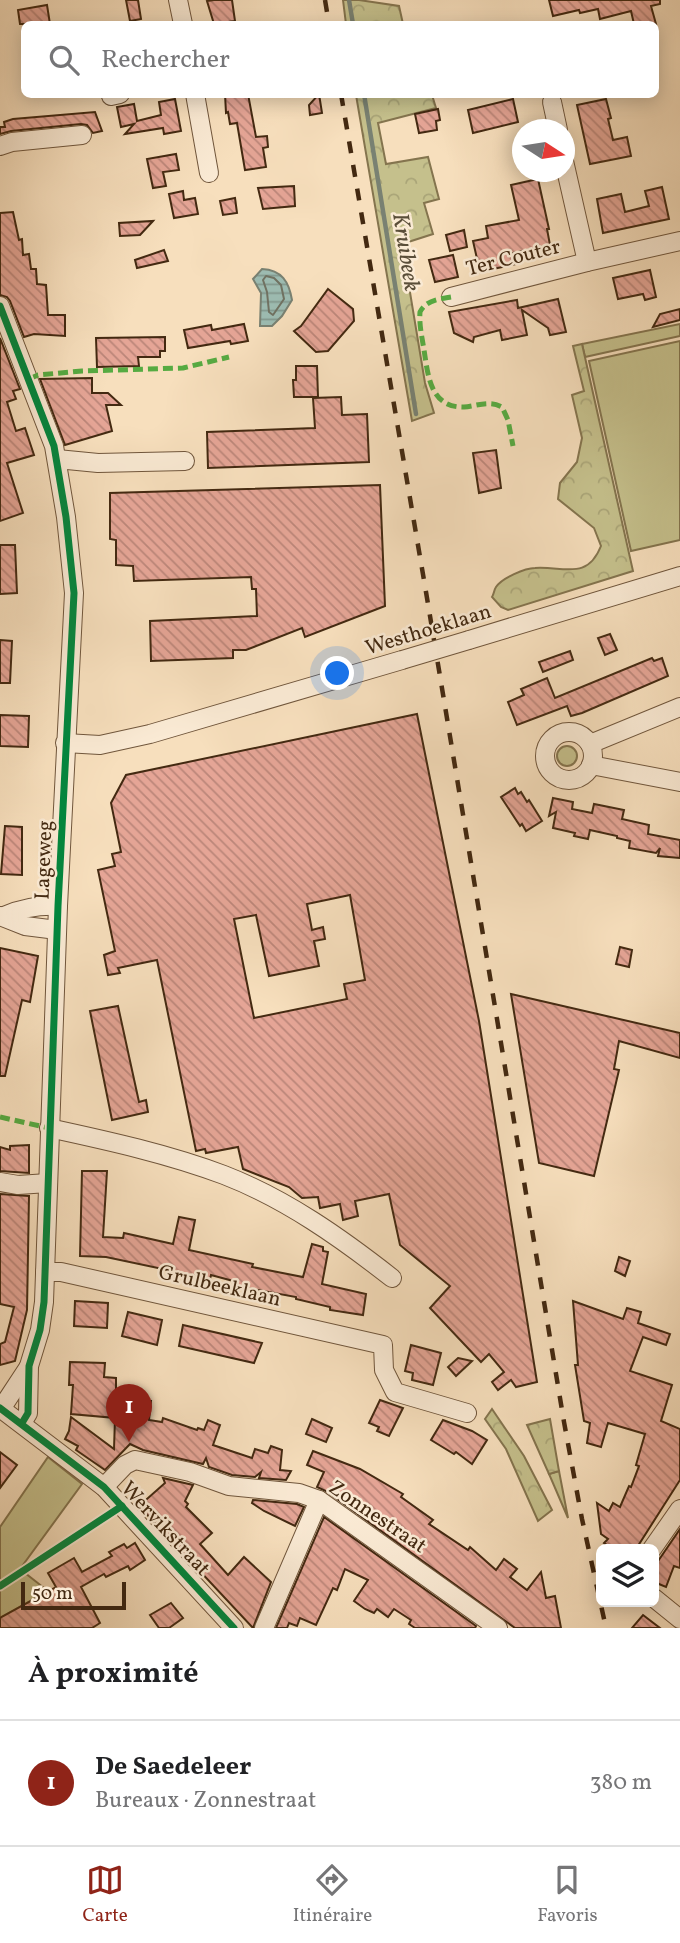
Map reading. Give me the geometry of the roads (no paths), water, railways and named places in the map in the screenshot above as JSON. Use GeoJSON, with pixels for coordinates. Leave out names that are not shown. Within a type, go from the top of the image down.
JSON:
{"type":"FeatureCollection","features":[{"type":"Feature","properties":{"kind":"street"},"geometry":{"type":"LineString","coordinates":[[178,0],[182,21]]}},
{"type":"Feature","properties":{"kind":"street"},"geometry":{"type":"LineString","coordinates":[[196,98],[209,173]]}},
{"type":"Feature","properties":{"kind":"street"},"geometry":{"type":"LineString","coordinates":[[552,102],[556,119]]}},
{"type":"Feature","properties":{"kind":"street"},"geometry":{"type":"LineString","coordinates":[[0,146],[12,142],[82,135]]}},
{"type":"Feature","properties":{"kind":"street","name":"Ter Couter"},"geometry":{"type":"LineString","coordinates":[[570,182],[587,262]]}},
{"type":"Feature","properties":{"kind":"street","name":"Ter Couter"},"geometry":{"type":"LineString","coordinates":[[451,297],[587,262],[680,242]]}},
{"type":"Feature","properties":{"kind":"street","name":"Lageweg"},"geometry":{"type":"LineString","coordinates":[[0,306],[57,459],[74,593],[57,930],[46,1272],[40,1330],[29,1366],[28,1413],[22,1423]]}},
{"type":"Feature","properties":{"kind":"street"},"geometry":{"type":"LineString","coordinates":[[57,459],[121,463],[185,461]]}},
{"type":"Feature","properties":{"kind":"street","name":"Westhoeklaan"},"geometry":{"type":"LineString","coordinates":[[65,743],[100,745],[150,734],[680,576]]}},
{"type":"Feature","properties":{"kind":"street"},"geometry":{"type":"LineString","coordinates":[[590,744],[680,707]]}},
{"type":"Feature","properties":{"kind":"street"},"geometry":{"type":"LineString","coordinates":[[564,733],[577,733],[590,744],[592,765],[584,775],[569,780],[553,774],[548,768],[545,758],[550,741],[564,733]]}},
{"type":"Feature","properties":{"kind":"street"},"geometry":{"type":"LineString","coordinates":[[592,765],[680,782]]}},
{"type":"Feature","properties":{"kind":"street"},"geometry":{"type":"LineString","coordinates":[[2,916],[38,905],[58,906]]}},
{"type":"Feature","properties":{"kind":"street"},"geometry":{"type":"LineString","coordinates":[[2,916],[25,926],[57,930]]}},
{"type":"Feature","properties":{"kind":"street"},"geometry":{"type":"LineString","coordinates":[[50,1128],[172,1157],[227,1176],[317,1223],[392,1278]]}},
{"type":"Feature","properties":{"kind":"street"},"geometry":{"type":"LineString","coordinates":[[0,1182],[18,1185],[48,1183]]}},
{"type":"Feature","properties":{"kind":"street","name":"Grulbeeklaan"},"geometry":{"type":"LineString","coordinates":[[46,1272],[61,1272],[383,1345],[384,1370],[395,1392],[467,1413]]}},
{"type":"Feature","properties":{"kind":"street","name":"Lageweg"},"geometry":{"type":"LineString","coordinates":[[1,1409],[29,1366]]}},
{"type":"Feature","properties":{"kind":"street","name":"Wervikstraat"},"geometry":{"type":"LineString","coordinates":[[1,1409],[104,1487],[234,1628]]}},
{"type":"Feature","properties":{"kind":"street","name":"Zonnestraat"},"geometry":{"type":"LineString","coordinates":[[104,1487],[125,1465],[135,1460],[190,1472],[229,1486],[299,1493],[320,1500],[498,1628]]}},
{"type":"Feature","properties":{"kind":"street"},"geometry":{"type":"LineString","coordinates":[[264,1628],[320,1500]]}},
{"type":"Feature","properties":{"kind":"street"},"geometry":{"type":"LineString","coordinates":[[656,1544],[680,1509]]}},
{"type":"Feature","properties":{"kind":"street"},"geometry":{"type":"LineString","coordinates":[[659,1602],[680,1619]]}},
{"type":"Feature","properties":{"kind":"water"},"geometry":{"type":"Polygon","coordinates":[[[262,269],[275,272],[283,278],[292,300],[272,326],[260,326],[261,293],[253,279],[262,269]]]}},
{"type":"Feature","properties":{"kind":"waterway","name":"Kruibeek"},"geometry":{"type":"LineString","coordinates":[[349,0],[352,21]]}},
{"type":"Feature","properties":{"kind":"waterway","name":"Kruibeek"},"geometry":{"type":"LineString","coordinates":[[365,98],[416,414]]}},
{"type":"Feature","properties":{"kind":"railway"},"geometry":{"type":"LineString","coordinates":[[325,0],[328,21]]}},
{"type":"Feature","properties":{"kind":"railway"},"geometry":{"type":"LineString","coordinates":[[342,98],[564,1422],[606,1628]]}},
{"type":"Feature","properties":{"kind":"place","name":"De Saedeleer"},"geometry":{"type":"Point","coordinates":[129,1442]}}]}
